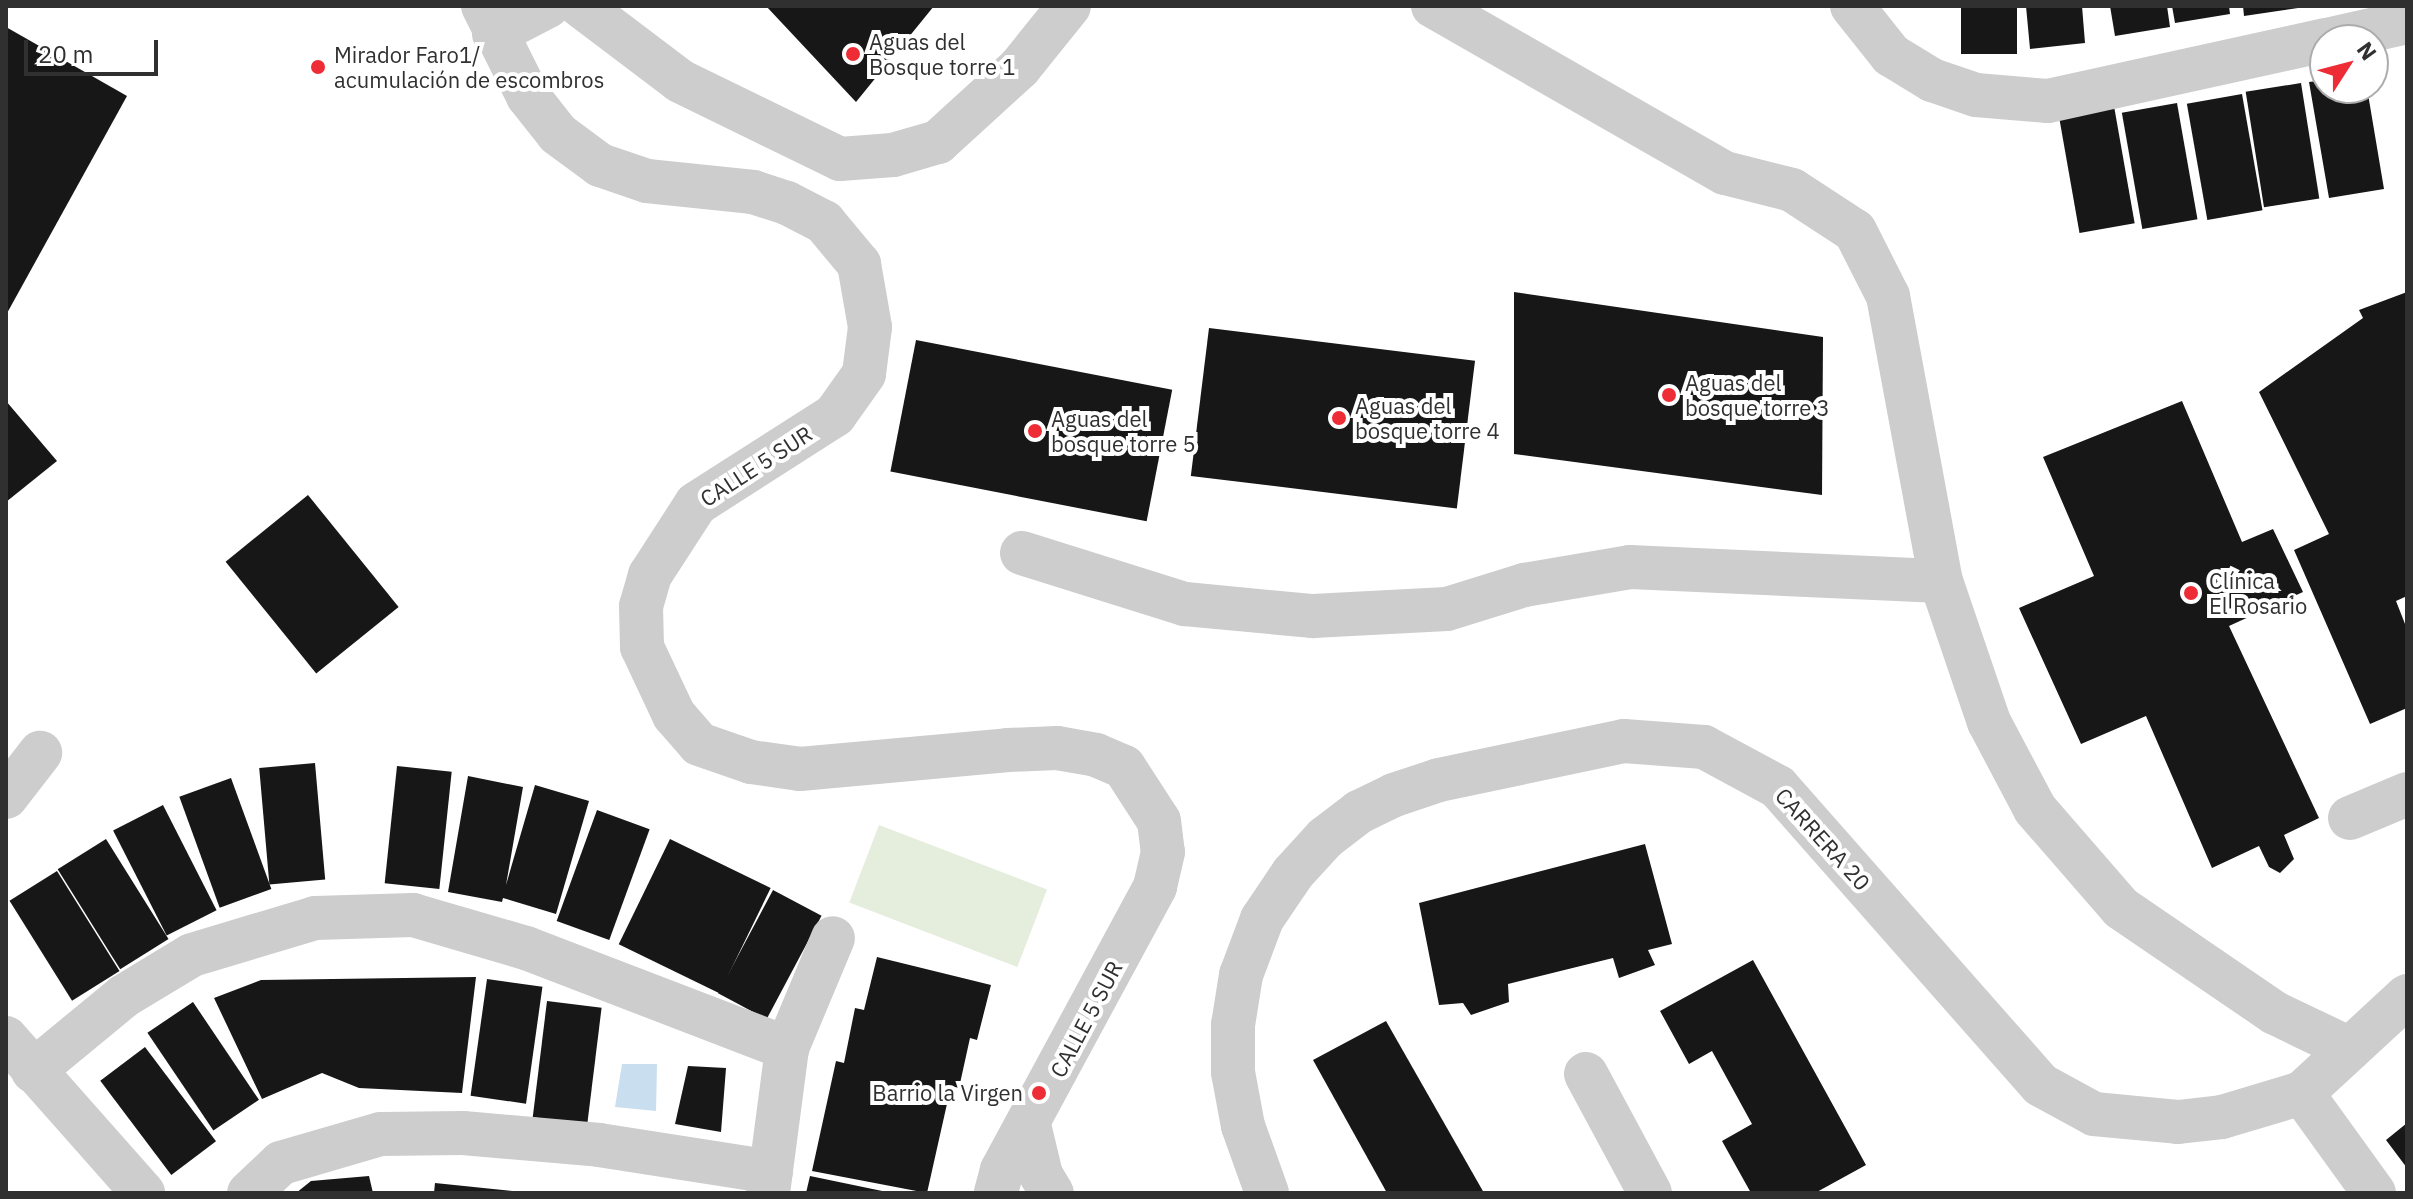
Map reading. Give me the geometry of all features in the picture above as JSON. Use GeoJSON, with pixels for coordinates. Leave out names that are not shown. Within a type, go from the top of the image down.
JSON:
{"type":"FeatureCollection","features":[{"type":"Feature","properties":{"kind":"street"},"geometry":{"type":"LineString","coordinates":[[489,20],[548,6]]}},
{"type":"Feature","properties":{"kind":"street"},"geometry":{"type":"LineString","coordinates":[[581,6],[680,81],[840,159],[893,155],[938,142],[1020,67],[1069,6]]}},
{"type":"Feature","properties":{"kind":"street"},"geometry":{"type":"LineString","coordinates":[[1433,6],[1712,166],[1792,190],[1855,231],[1888,296],[1941,581],[1989,722],[2035,809],[2121,908],[2275,1013],[2350,1049]]}},
{"type":"Feature","properties":{"kind":"street"},"geometry":{"type":"LineString","coordinates":[[1852,6],[1891,55],[1932,80],[1976,95],[2033,100],[2309,43]]}},
{"type":"Feature","properties":{"kind":"street","name":"CALLE 5 SUR"},"geometry":{"type":"LineString","coordinates":[[489,20],[528,96],[558,134],[600,165],[647,181],[753,192],[787,203],[824,222],[859,264],[870,327],[864,374],[835,415],[696,504],[650,575],[641,606],[642,647],[674,715],[699,744],[751,762],[800,769],[1008,750],[1057,748],[1096,755],[1124,767],[1159,821],[1163,852],[1155,887],[1002,1170],[996,1193]]}},
{"type":"Feature","properties":{"kind":"street"},"geometry":{"type":"LineString","coordinates":[[1022,553],[1185,604],[1313,616],[1447,609],[1524,585],[1630,567],[1941,581]]}},
{"type":"Feature","properties":{"kind":"street","name":"CARRERA 20"},"geometry":{"type":"LineString","coordinates":[[1267,1193],[1243,1126],[1233,1072],[1233,1025],[1241,975],[1262,919],[1293,873],[1348,821],[1394,795],[1439,780],[1624,741],[1704,747],[1778,787],[2041,1085],[2094,1114],[2178,1122],[2222,1117],[2302,1093],[2407,996]]}},
{"type":"Feature","properties":{"kind":"street"},"geometry":{"type":"LineString","coordinates":[[6,797],[40,753]]}},
{"type":"Feature","properties":{"kind":"street"},"geometry":{"type":"LineString","coordinates":[[2350,818],[2407,794]]}},
{"type":"Feature","properties":{"kind":"street"},"geometry":{"type":"LineString","coordinates":[[143,1193],[17,1051],[124,996],[192,955],[315,918],[413,915],[526,948],[787,1048]]}},
{"type":"Feature","properties":{"kind":"street"},"geometry":{"type":"LineString","coordinates":[[249,1193],[281,1163],[381,1134],[463,1133],[599,1145],[770,1182],[787,1048],[833,938]]}},
{"type":"Feature","properties":{"kind":"street"},"geometry":{"type":"LineString","coordinates":[[1586,1074],[1650,1193]]}},
{"type":"Feature","properties":{"kind":"street"},"geometry":{"type":"LineString","coordinates":[[2302,1093],[2374,1193]]}},
{"type":"Feature","properties":{"kind":"street"},"geometry":{"type":"LineString","coordinates":[[1029,1125],[1041,1175],[1052,1193]]}},
{"type":"Feature","properties":{"kind":"green space"},"geometry":{"type":"Polygon","coordinates":[[[879,825],[1047,890],[1017,967],[849,902],[879,825]]]}},
{"type":"Feature","properties":{"kind":"water"},"geometry":{"type":"Polygon","coordinates":[[[622,1064],[657,1064],[656,1111],[615,1107],[622,1064]]]}},
{"type":"Feature","properties":{"kind":"building","name":"Aguas del Bosque torre 1"},"geometry":{"type":"Polygon","coordinates":[[[766,6],[934,6],[856,102],[766,6]]]}},
{"type":"Feature","properties":{"kind":"building"},"geometry":{"type":"Polygon","coordinates":[[[1961,6],[2017,6],[2017,54],[1961,54],[1961,6]]]}},
{"type":"Feature","properties":{"kind":"building"},"geometry":{"type":"Polygon","coordinates":[[[2026,6],[2082,6],[2085,43],[2030,49],[2026,6]]]}},
{"type":"Feature","properties":{"kind":"building"},"geometry":{"type":"Polygon","coordinates":[[[2110,6],[2167,6],[2170,27],[2115,36],[2110,6]]]}},
{"type":"Feature","properties":{"kind":"building"},"geometry":{"type":"Polygon","coordinates":[[[2172,6],[2229,6],[2230,14],[2175,23],[2172,6]]]}},
{"type":"Feature","properties":{"kind":"building"},"geometry":{"type":"Polygon","coordinates":[[[2243,6],[2297,6],[2298,8],[2244,16],[2243,6]]]}},
{"type":"Feature","properties":{"kind":"building"},"geometry":{"type":"Polygon","coordinates":[[[6,27],[127,96],[6,315],[6,27]]]}},
{"type":"Feature","properties":{"kind":"building"},"geometry":{"type":"Polygon","coordinates":[[[2301,83],[2319,199],[2264,207],[2246,92],[2301,83]]]}},
{"type":"Feature","properties":{"kind":"building"},"geometry":{"type":"Polygon","coordinates":[[[2242,94],[2262,210],[2207,220],[2187,104],[2242,94]]]}},
{"type":"Feature","properties":{"kind":"building"},"geometry":{"type":"Polygon","coordinates":[[[2177,103],[2197,219],[2142,229],[2122,113],[2177,103]]]}},
{"type":"Feature","properties":{"kind":"building"},"geometry":{"type":"Polygon","coordinates":[[[2313,104],[2370,104],[2384,189],[2329,198],[2313,104]]]}},
{"type":"Feature","properties":{"kind":"building"},"geometry":{"type":"Polygon","coordinates":[[[2114,106],[2135,223],[2080,233],[2059,116],[2114,106]]]}},
{"type":"Feature","properties":{"kind":"building","name":"Aguas del bosque torre 3"},"geometry":{"type":"Polygon","coordinates":[[[1514,292],[1823,337],[1822,495],[1514,454],[1514,292]]]}},
{"type":"Feature","properties":{"kind":"building"},"geometry":{"type":"Polygon","coordinates":[[[2407,292],[2407,596],[2396,601],[2407,629],[2407,708],[2370,724],[2294,550],[2329,534],[2259,392],[2363,318],[2359,310],[2407,292]]]}},
{"type":"Feature","properties":{"kind":"building","name":"Aguas del bosque torre 4"},"geometry":{"type":"Polygon","coordinates":[[[1209,328],[1475,361],[1457,509],[1191,476],[1209,328]]]}},
{"type":"Feature","properties":{"kind":"building","name":"Aguas del bosque torre 5"},"geometry":{"type":"Polygon","coordinates":[[[916,340],[1172,390],[1147,521],[890,472],[916,340]]]}},
{"type":"Feature","properties":{"kind":"building"},"geometry":{"type":"Polygon","coordinates":[[[6,401],[57,461],[6,502],[6,401]]]}},
{"type":"Feature","properties":{"kind":"building"},"geometry":{"type":"Polygon","coordinates":[[[2182,401],[2242,542],[2273,529],[2303,592],[2229,626],[2319,818],[2284,835],[2294,859],[2280,873],[2269,867],[2259,846],[2212,868],[2146,716],[2081,744],[2019,608],[2094,576],[2043,457],[2182,401]]]}},
{"type":"Feature","properties":{"kind":"building"},"geometry":{"type":"Polygon","coordinates":[[[308,495],[399,607],[316,674],[226,562],[308,495]]]}},
{"type":"Feature","properties":{"kind":"building"},"geometry":{"type":"Polygon","coordinates":[[[315,763],[325,880],[269,884],[259,768],[315,763]]]}},
{"type":"Feature","properties":{"kind":"building"},"geometry":{"type":"Polygon","coordinates":[[[397,766],[452,772],[439,889],[385,883],[397,766]]]}},
{"type":"Feature","properties":{"kind":"building"},"geometry":{"type":"Polygon","coordinates":[[[468,776],[523,787],[506,885],[535,785],[589,801],[556,914],[503,898],[502,902],[448,892],[468,776]]]}},
{"type":"Feature","properties":{"kind":"building"},"geometry":{"type":"Polygon","coordinates":[[[231,778],[271,889],[220,908],[179,797],[231,778]]]}},
{"type":"Feature","properties":{"kind":"building"},"geometry":{"type":"Polygon","coordinates":[[[163,805],[217,910],[167,936],[113,830],[163,805]]]}},
{"type":"Feature","properties":{"kind":"building"},"geometry":{"type":"Polygon","coordinates":[[[597,810],[650,829],[609,940],[557,921],[597,810]]]}},
{"type":"Feature","properties":{"kind":"building"},"geometry":{"type":"Polygon","coordinates":[[[106,839],[169,939],[120,969],[58,869],[106,839]]]}},
{"type":"Feature","properties":{"kind":"building"},"geometry":{"type":"Polygon","coordinates":[[[670,839],[771,888],[719,993],[619,944],[670,839]]]}},
{"type":"Feature","properties":{"kind":"building"},"geometry":{"type":"Polygon","coordinates":[[[1645,844],[1672,944],[1648,950],[1655,965],[1619,978],[1613,958],[1508,984],[1509,1002],[1471,1015],[1463,1003],[1439,1005],[1419,903],[1645,844]]]}},
{"type":"Feature","properties":{"kind":"building"},"geometry":{"type":"Polygon","coordinates":[[[57,871],[120,971],[72,1001],[10,901],[57,871]]]}},
{"type":"Feature","properties":{"kind":"building"},"geometry":{"type":"Polygon","coordinates":[[[773,890],[822,916],[767,1019],[718,993],[773,890]]]}},
{"type":"Feature","properties":{"kind":"building"},"geometry":{"type":"Polygon","coordinates":[[[877,957],[991,985],[977,1040],[970,1038],[959,1088],[951,1086],[927,1193],[812,1171],[836,1061],[844,1063],[855,1008],[864,1010],[877,957]]]}},
{"type":"Feature","properties":{"kind":"building"},"geometry":{"type":"Polygon","coordinates":[[[1753,960],[1866,1165],[1815,1193],[1751,1193],[1722,1141],[1752,1124],[1712,1051],[1689,1064],[1660,1011],[1753,960]]]}},
{"type":"Feature","properties":{"kind":"building"},"geometry":{"type":"Polygon","coordinates":[[[476,977],[462,1093],[359,1088],[322,1073],[262,1099],[214,998],[261,980],[476,977]]]}},
{"type":"Feature","properties":{"kind":"building"},"geometry":{"type":"Polygon","coordinates":[[[487,979],[542,987],[526,1104],[471,1096],[487,979]]]}},
{"type":"Feature","properties":{"kind":"building"},"geometry":{"type":"Polygon","coordinates":[[[547,1001],[602,1008],[587,1124],[533,1117],[547,1001]]]}},
{"type":"Feature","properties":{"kind":"building"},"geometry":{"type":"Polygon","coordinates":[[[193,1002],[259,1100],[213,1131],[147,1033],[193,1002]]]}},
{"type":"Feature","properties":{"kind":"building"},"geometry":{"type":"Polygon","coordinates":[[[1386,1021],[1484,1193],[1387,1193],[1313,1060],[1386,1021]]]}},
{"type":"Feature","properties":{"kind":"building"},"geometry":{"type":"Polygon","coordinates":[[[145,1047],[216,1141],[171,1175],[100,1081],[145,1047]]]}},
{"type":"Feature","properties":{"kind":"building"},"geometry":{"type":"Polygon","coordinates":[[[688,1066],[726,1068],[721,1132],[675,1124],[688,1066]]]}},
{"type":"Feature","properties":{"kind":"building"},"geometry":{"type":"Polygon","coordinates":[[[2407,1123],[2407,1168],[2386,1140],[2407,1123]]]}},
{"type":"Feature","properties":{"kind":"building"},"geometry":{"type":"Polygon","coordinates":[[[369,1176],[373,1193],[296,1193],[311,1181],[369,1176]]]}},
{"type":"Feature","properties":{"kind":"building"},"geometry":{"type":"Polygon","coordinates":[[[810,1176],[887,1192],[887,1193],[806,1193],[810,1176]]]}},
{"type":"Feature","properties":{"kind":"building"},"geometry":{"type":"Polygon","coordinates":[[[435,1183],[512,1191],[512,1193],[434,1193],[435,1183]]]}},
{"type":"Feature","properties":{"kind":"place","name":"Aguas del Bosque torre 1"},"geometry":{"type":"Point","coordinates":[853,54]}},
{"type":"Feature","properties":{"kind":"place","name":"Mirador Faro1/ acumulación de escombros"},"geometry":{"type":"Point","coordinates":[318,67]}},
{"type":"Feature","properties":{"kind":"place","name":"Aguas del bosque torre 3"},"geometry":{"type":"Point","coordinates":[1669,395]}},
{"type":"Feature","properties":{"kind":"place","name":"Aguas del bosque torre 4"},"geometry":{"type":"Point","coordinates":[1339,418]}},
{"type":"Feature","properties":{"kind":"place","name":"Aguas del bosque torre 5"},"geometry":{"type":"Point","coordinates":[1035,431]}},
{"type":"Feature","properties":{"kind":"place","name":"Clínica El Rosario"},"geometry":{"type":"Point","coordinates":[2191,593]}},
{"type":"Feature","properties":{"kind":"place","name":"Barrio la Virgen"},"geometry":{"type":"Point","coordinates":[1039,1093]}}]}
